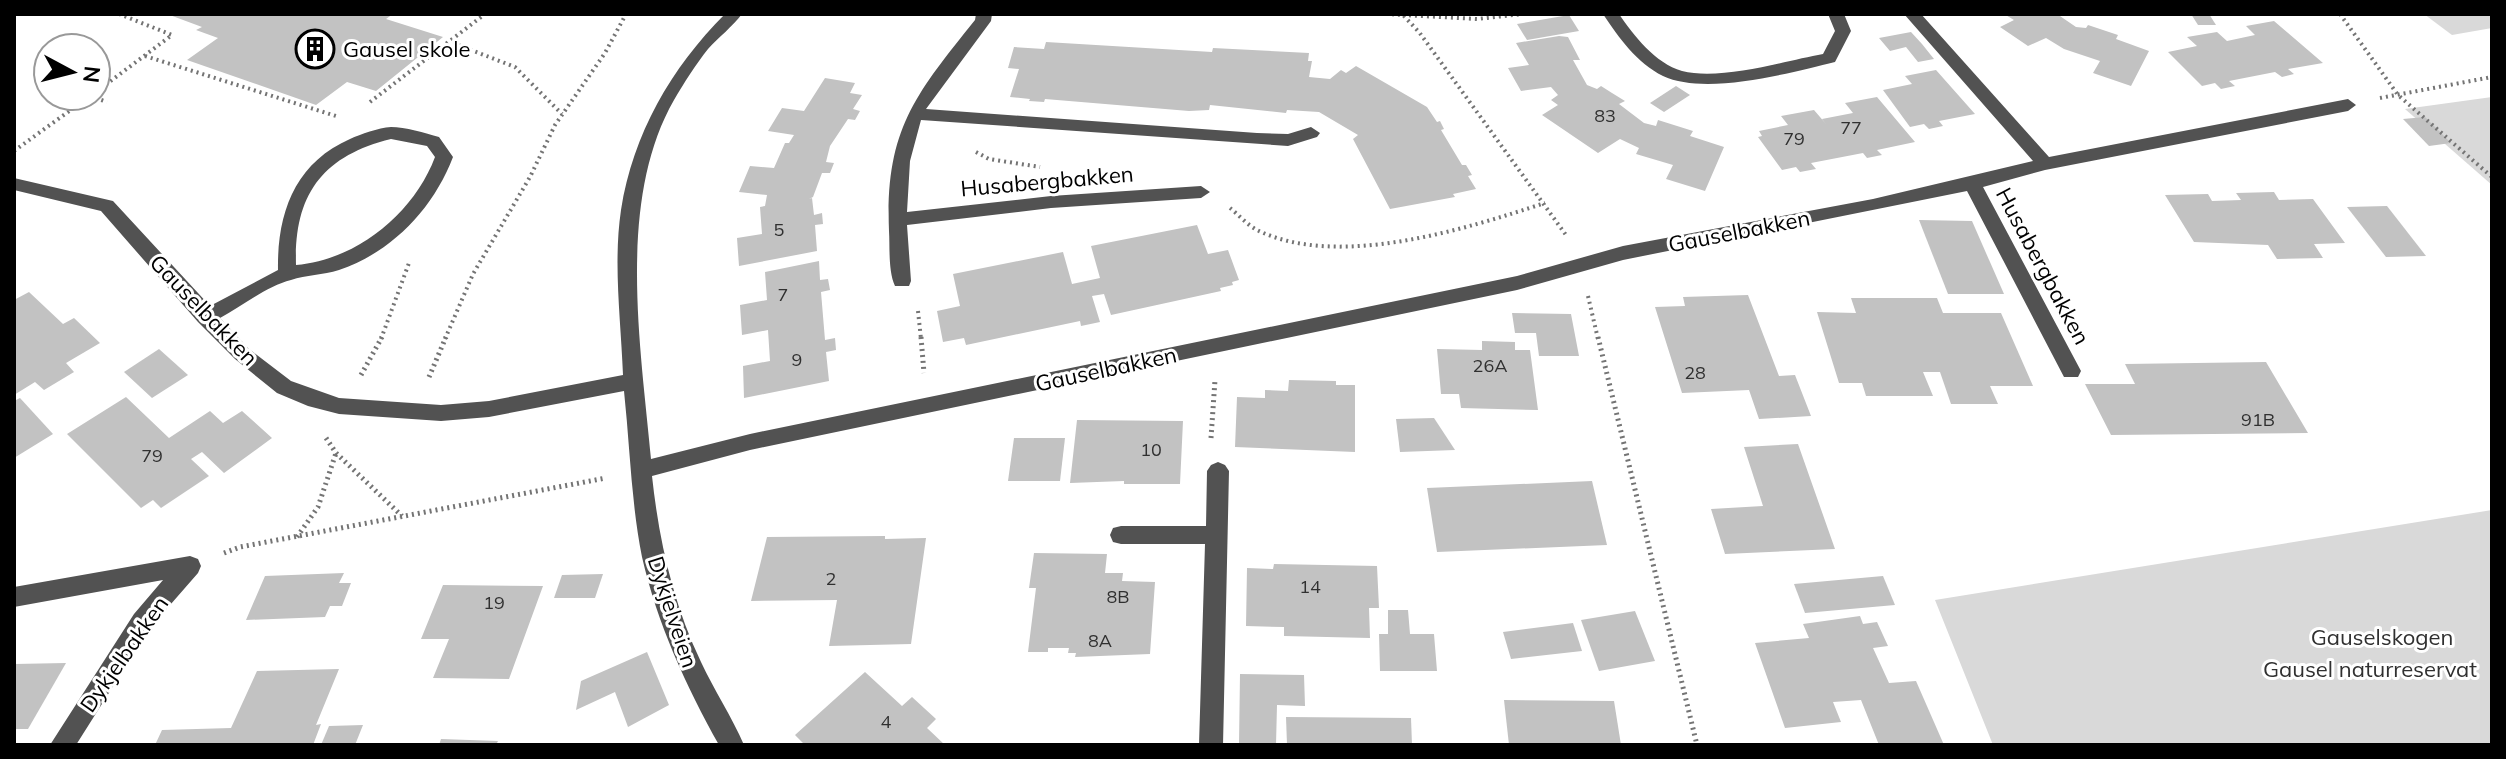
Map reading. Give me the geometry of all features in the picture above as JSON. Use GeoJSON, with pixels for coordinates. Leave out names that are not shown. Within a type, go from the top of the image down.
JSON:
{"type":"FeatureCollection","features":[{"type":"Feature","properties":{"kind":"street"},"geometry":{"type":"LineString","coordinates":[[643,470],[633,381],[627,251],[630,209],[650,135],[665,101],[701,47],[734,14]]}},
{"type":"Feature","properties":{"kind":"street"},"geometry":{"type":"LineString","coordinates":[[902,281],[897,220],[899,165],[925,95],[983,21],[984,14]]}},
{"type":"Feature","properties":{"kind":"street"},"geometry":{"type":"LineString","coordinates":[[1611,14],[1649,60],[1679,76],[1703,79],[1829,58],[1843,31],[1836,14]]}},
{"type":"Feature","properties":{"kind":"street"},"geometry":{"type":"LineString","coordinates":[[1912,14],[2045,164]]}},
{"type":"Feature","properties":{"kind":"street","name":"Gauselbakken"},"geometry":{"type":"LineString","coordinates":[[643,470],[750,442],[1517,283],[1580,264],[1972,184],[2045,164],[2348,105]]}},
{"type":"Feature","properties":{"kind":"street"},"geometry":{"type":"LineString","coordinates":[[916,114],[1257,139],[1288,140],[1311,133]]}},
{"type":"Feature","properties":{"kind":"street"},"geometry":{"type":"LineString","coordinates":[[205,317],[287,273],[314,271],[351,255],[392,231],[421,205],[439,178],[444,157],[433,141],[399,133],[369,137],[339,148],[308,175],[291,221],[285,253],[287,273]]}},
{"type":"Feature","properties":{"kind":"street","name":"Gauselbakken"},"geometry":{"type":"LineString","coordinates":[[14,184],[107,206],[205,317],[242,354],[284,387],[339,406],[410,413],[489,409],[633,381]]}},
{"type":"Feature","properties":{"kind":"street","name":"Husabergbakken"},"geometry":{"type":"LineString","coordinates":[[1972,184],[2071,371]]}},
{"type":"Feature","properties":{"kind":"street","name":"Husabergbakken"},"geometry":{"type":"LineString","coordinates":[[897,220],[1201,192]]}},
{"type":"Feature","properties":{"kind":"street","name":"Dykjelveien"},"geometry":{"type":"LineString","coordinates":[[643,470],[648,528],[664,594],[688,665],[732,745]]}},
{"type":"Feature","properties":{"kind":"street"},"geometry":{"type":"LineString","coordinates":[[1211,745],[1218,471]]}},
{"type":"Feature","properties":{"kind":"street"},"geometry":{"type":"LineString","coordinates":[[1121,535],[1179,537],[1216,534]]}},
{"type":"Feature","properties":{"kind":"street"},"geometry":{"type":"LineString","coordinates":[[14,597],[190,566]]}},
{"type":"Feature","properties":{"kind":"street","name":"Dykjelbakken"},"geometry":{"type":"LineString","coordinates":[[62,745],[142,621],[190,566]]}},
{"type":"Feature","properties":{"kind":"path"},"geometry":{"type":"LineString","coordinates":[[112,80],[172,35],[119,14]]}},
{"type":"Feature","properties":{"kind":"path"},"geometry":{"type":"LineString","coordinates":[[381,93],[435,51],[453,43],[485,14]]}},
{"type":"Feature","properties":{"kind":"path"},"geometry":{"type":"LineString","coordinates":[[410,413],[450,331],[473,274],[530,177],[562,114],[605,53],[626,14]]}},
{"type":"Feature","properties":{"kind":"path"},"geometry":{"type":"LineString","coordinates":[[1386,14],[1477,19],[1523,14]]}},
{"type":"Feature","properties":{"kind":"path"},"geometry":{"type":"LineString","coordinates":[[2340,14],[2398,95],[2492,177]]}},
{"type":"Feature","properties":{"kind":"path"},"geometry":{"type":"LineString","coordinates":[[1403,15],[1419,32],[1561,225],[1580,264],[1697,745]]}},
{"type":"Feature","properties":{"kind":"path"},"geometry":{"type":"LineString","coordinates":[[453,43],[515,67],[562,114]]}},
{"type":"Feature","properties":{"kind":"path"},"geometry":{"type":"LineString","coordinates":[[145,56],[349,120]]}},
{"type":"Feature","properties":{"kind":"path"},"geometry":{"type":"LineString","coordinates":[[2348,105],[2492,77]]}},
{"type":"Feature","properties":{"kind":"path"},"geometry":{"type":"LineString","coordinates":[[14,151],[68,112]]}},
{"type":"Feature","properties":{"kind":"path"},"geometry":{"type":"LineString","coordinates":[[965,119],[961,137],[970,149],[989,159],[1047,169],[1074,190],[1078,201]]}},
{"type":"Feature","properties":{"kind":"path"},"geometry":{"type":"LineString","coordinates":[[1201,192],[1221,196],[1236,216],[1264,233],[1307,244],[1410,240],[1459,230],[1545,203]]}},
{"type":"Feature","properties":{"kind":"path"},"geometry":{"type":"LineString","coordinates":[[356,382],[383,336],[413,251],[392,231]]}},
{"type":"Feature","properties":{"kind":"path"},"geometry":{"type":"LineString","coordinates":[[902,281],[917,297],[927,405]]}},
{"type":"Feature","properties":{"kind":"path"},"geometry":{"type":"LineString","coordinates":[[1215,347],[1210,450],[1218,471]]}},
{"type":"Feature","properties":{"kind":"path"},"geometry":{"type":"LineString","coordinates":[[321,431],[336,453],[402,516]]}},
{"type":"Feature","properties":{"kind":"path"},"geometry":{"type":"LineString","coordinates":[[297,537],[318,507],[336,453]]}},
{"type":"Feature","properties":{"kind":"path"},"geometry":{"type":"LineString","coordinates":[[190,566],[240,547],[643,470]]}},
{"type":"Feature","properties":{"kind":"green space"},"geometry":{"type":"Polygon","coordinates":[[[2424,14],[2492,14],[2492,28],[2452,35],[2424,14]]]}},
{"type":"Feature","properties":{"kind":"green space"},"geometry":{"type":"Polygon","coordinates":[[[2492,97],[2492,185],[2405,109],[2492,97]]]}},
{"type":"Feature","properties":{"kind":"green space","name":"Gauselskogen"},"geometry":{"type":"Polygon","coordinates":[[[2492,510],[2492,745],[1993,745],[1935,600],[2492,510]]]}},
{"type":"Feature","properties":{"kind":"building","name":"Gausel skole"},"geometry":{"type":"Polygon","coordinates":[[[167,14],[393,14],[386,19],[443,37],[376,91],[347,82],[316,105],[187,60],[218,38],[196,30],[202,27],[167,14]]]}},
{"type":"Feature","properties":{"kind":"building"},"geometry":{"type":"Polygon","coordinates":[[[2004,14],[2057,14],[2076,27],[2086,28],[2088,25],[2118,35],[2116,39],[2149,51],[2131,86],[2093,73],[2100,61],[2064,49],[2046,38],[2028,46],[2000,27],[2014,20],[2004,14]]]}},
{"type":"Feature","properties":{"kind":"building"},"geometry":{"type":"Polygon","coordinates":[[[2191,14],[2209,14],[2216,25],[2198,25],[2191,14]]]}},
{"type":"Feature","properties":{"kind":"building"},"geometry":{"type":"Polygon","coordinates":[[[1569,15],[1579,31],[1527,40],[1517,24],[1569,15]]]}},
{"type":"Feature","properties":{"kind":"building"},"geometry":{"type":"Polygon","coordinates":[[[2274,21],[2323,63],[2288,69],[2294,74],[2282,77],[2275,72],[2229,81],[2235,86],[2221,89],[2215,83],[2202,86],[2168,52],[2197,46],[2187,37],[2217,32],[2227,41],[2255,35],[2246,26],[2274,21]]]}},
{"type":"Feature","properties":{"kind":"building"},"geometry":{"type":"Polygon","coordinates":[[[1911,32],[1934,59],[1918,62],[1906,47],[1890,51],[1879,38],[1911,32]]]}},
{"type":"Feature","properties":{"kind":"building"},"geometry":{"type":"Polygon","coordinates":[[[1568,37],[1580,60],[1573,60],[1587,85],[1597,89],[1601,86],[1625,101],[1619,104],[1644,123],[1656,126],[1658,120],[1693,131],[1690,136],[1724,147],[1705,191],[1666,179],[1673,165],[1636,154],[1639,148],[1620,139],[1598,153],[1542,115],[1558,105],[1551,100],[1558,95],[1551,87],[1521,91],[1508,68],[1529,65],[1516,43],[1568,37]]]}},
{"type":"Feature","properties":{"kind":"building"},"geometry":{"type":"Polygon","coordinates":[[[1046,42],[1212,52],[1213,48],[1309,53],[1308,61],[1312,61],[1309,77],[1330,79],[1341,70],[1346,73],[1356,66],[1427,107],[1437,122],[1440,121],[1444,129],[1441,130],[1462,165],[1466,165],[1472,175],[1468,176],[1476,189],[1453,194],[1455,197],[1390,209],[1353,139],[1358,135],[1319,112],[1287,110],[1286,113],[1210,105],[1209,110],[1189,111],[1045,99],[1044,102],[1029,101],[1010,97],[1019,69],[1008,68],[1014,47],[1044,49],[1046,42]]]}},
{"type":"Feature","properties":{"kind":"building"},"geometry":{"type":"Polygon","coordinates":[[[1936,70],[1975,114],[1939,121],[1943,126],[1929,129],[1924,124],[1910,127],[1883,90],[1912,84],[1905,76],[1936,70]]]}},
{"type":"Feature","properties":{"kind":"building"},"geometry":{"type":"Polygon","coordinates":[[[825,78],[855,83],[850,93],[862,95],[853,109],[860,111],[855,120],[848,119],[830,146],[826,162],[834,163],[830,173],[822,173],[813,197],[809,199],[812,198],[814,215],[822,213],[823,224],[815,225],[817,251],[739,266],[737,238],[762,234],[760,207],[765,206],[767,195],[739,192],[750,166],[774,168],[785,143],[789,143],[794,135],[768,131],[782,108],[804,111],[825,78]]]}},
{"type":"Feature","properties":{"kind":"building"},"geometry":{"type":"Polygon","coordinates":[[[1676,86],[1690,95],[1664,112],[1650,103],[1676,86]]]}},
{"type":"Feature","properties":{"kind":"building"},"geometry":{"type":"Polygon","coordinates":[[[1877,97],[1915,142],[1877,150],[1882,155],[1867,158],[1863,153],[1811,163],[1816,169],[1800,172],[1796,167],[1782,170],[1758,137],[1762,136],[1759,131],[1788,125],[1781,116],[1814,110],[1826,124],[1822,119],[1853,113],[1845,103],[1877,97]]]}},
{"type":"Feature","properties":{"kind":"building"},"geometry":{"type":"Polygon","coordinates":[[[2425,117],[2451,143],[2429,146],[2403,119],[2425,117]]]}},
{"type":"Feature","properties":{"kind":"building"},"geometry":{"type":"Polygon","coordinates":[[[2274,192],[2279,200],[2313,199],[2345,243],[2314,244],[2323,258],[2277,259],[2268,245],[2194,242],[2165,195],[2208,194],[2212,201],[2241,200],[2236,193],[2274,192]]]}},
{"type":"Feature","properties":{"kind":"building"},"geometry":{"type":"Polygon","coordinates":[[[2387,206],[2426,256],[2386,257],[2347,207],[2387,206]]]}},
{"type":"Feature","properties":{"kind":"building"},"geometry":{"type":"Polygon","coordinates":[[[1919,220],[1972,221],[2004,294],[1948,294],[1919,220]]]}},
{"type":"Feature","properties":{"kind":"building"},"geometry":{"type":"Polygon","coordinates":[[[1197,225],[1208,254],[1228,250],[1239,280],[1220,288],[1221,291],[1111,315],[1104,294],[1092,296],[1100,322],[1081,326],[1080,321],[966,345],[964,338],[943,342],[937,311],[960,306],[953,274],[1063,252],[1072,284],[1100,278],[1091,246],[1197,225]]]}},
{"type":"Feature","properties":{"kind":"building"},"geometry":{"type":"Polygon","coordinates":[[[819,261],[820,280],[828,279],[830,290],[821,292],[825,340],[835,338],[836,350],[826,352],[829,381],[744,398],[743,366],[770,361],[768,330],[742,335],[740,305],[767,300],[765,272],[819,261]]]}},
{"type":"Feature","properties":{"kind":"building"},"geometry":{"type":"Polygon","coordinates":[[[29,292],[63,324],[74,318],[100,343],[66,363],[74,372],[44,390],[35,382],[14,395],[14,300],[29,292]]]}},
{"type":"Feature","properties":{"kind":"building"},"geometry":{"type":"Polygon","coordinates":[[[1748,295],[1779,376],[1795,375],[1811,416],[1759,419],[1749,390],[1682,393],[1655,307],[1685,306],[1683,297],[1748,295]]]}},
{"type":"Feature","properties":{"kind":"building"},"geometry":{"type":"Polygon","coordinates":[[[1851,298],[1937,298],[1943,313],[2001,313],[2033,386],[1990,386],[1998,404],[1951,404],[1940,372],[1923,372],[1933,396],[1866,396],[1862,383],[1839,383],[1817,312],[1856,313],[1851,298]]]}},
{"type":"Feature","properties":{"kind":"building"},"geometry":{"type":"Polygon","coordinates":[[[1512,313],[1571,314],[1579,356],[1539,356],[1536,333],[1515,333],[1512,313]]]}},
{"type":"Feature","properties":{"kind":"building"},"geometry":{"type":"Polygon","coordinates":[[[1482,341],[1515,342],[1515,350],[1530,350],[1538,410],[1461,408],[1459,394],[1441,394],[1437,349],[1482,350],[1482,341]]]}},
{"type":"Feature","properties":{"kind":"building"},"geometry":{"type":"Polygon","coordinates":[[[159,349],[188,375],[152,398],[124,372],[159,349]]]}},
{"type":"Feature","properties":{"kind":"building"},"geometry":{"type":"Polygon","coordinates":[[[2266,362],[2308,433],[2111,435],[2085,384],[2135,384],[2125,364],[2266,362]]]}},
{"type":"Feature","properties":{"kind":"building"},"geometry":{"type":"Polygon","coordinates":[[[1289,380],[1336,381],[1336,385],[1355,385],[1355,452],[1235,447],[1237,397],[1265,398],[1265,390],[1288,391],[1289,380]]]}},
{"type":"Feature","properties":{"kind":"building"},"geometry":{"type":"Polygon","coordinates":[[[126,397],[169,438],[210,411],[223,423],[242,411],[272,438],[224,473],[202,452],[191,459],[209,476],[161,508],[153,500],[141,508],[67,434],[126,397]]]}},
{"type":"Feature","properties":{"kind":"building"},"geometry":{"type":"Polygon","coordinates":[[[20,398],[53,434],[14,458],[14,401],[20,398]]]}},
{"type":"Feature","properties":{"kind":"building"},"geometry":{"type":"Polygon","coordinates":[[[1434,418],[1455,450],[1400,452],[1396,419],[1434,418]]]}},
{"type":"Feature","properties":{"kind":"building"},"geometry":{"type":"Polygon","coordinates":[[[1077,420],[1183,421],[1180,484],[1124,484],[1124,481],[1070,483],[1077,420]]]}},
{"type":"Feature","properties":{"kind":"building"},"geometry":{"type":"Polygon","coordinates":[[[1014,438],[1065,438],[1060,481],[1008,481],[1014,438]]]}},
{"type":"Feature","properties":{"kind":"building"},"geometry":{"type":"Polygon","coordinates":[[[1798,444],[1835,549],[1725,554],[1711,509],[1763,506],[1744,447],[1798,444]]]}},
{"type":"Feature","properties":{"kind":"building"},"geometry":{"type":"Polygon","coordinates":[[[1592,481],[1607,545],[1437,552],[1427,488],[1592,481]]]}},
{"type":"Feature","properties":{"kind":"building"},"geometry":{"type":"Polygon","coordinates":[[[885,536],[885,539],[926,538],[911,644],[829,646],[837,600],[751,601],[767,537],[885,536]]]}},
{"type":"Feature","properties":{"kind":"building"},"geometry":{"type":"Polygon","coordinates":[[[1034,553],[1107,554],[1105,573],[1123,573],[1122,581],[1155,582],[1150,654],[1075,657],[1076,653],[1068,653],[1069,648],[1028,652],[1036,588],[1029,588],[1034,553]]]}},
{"type":"Feature","properties":{"kind":"building"},"geometry":{"type":"Polygon","coordinates":[[[1274,564],[1377,566],[1379,608],[1369,608],[1370,638],[1284,636],[1284,627],[1246,626],[1247,568],[1273,569],[1274,564]]]}},
{"type":"Feature","properties":{"kind":"building"},"geometry":{"type":"Polygon","coordinates":[[[344,573],[339,583],[351,583],[342,606],[330,606],[325,617],[246,620],[265,576],[344,573]]]}},
{"type":"Feature","properties":{"kind":"building"},"geometry":{"type":"Polygon","coordinates":[[[603,574],[595,598],[554,598],[562,575],[603,574]]]}},
{"type":"Feature","properties":{"kind":"building"},"geometry":{"type":"Polygon","coordinates":[[[1883,576],[1895,605],[1805,613],[1794,584],[1883,576]]]}},
{"type":"Feature","properties":{"kind":"building"},"geometry":{"type":"Polygon","coordinates":[[[443,585],[543,586],[509,679],[433,678],[449,639],[421,639],[443,585]]]}},
{"type":"Feature","properties":{"kind":"building"},"geometry":{"type":"Polygon","coordinates":[[[1388,610],[1408,610],[1410,634],[1434,634],[1437,671],[1380,671],[1379,634],[1388,634],[1388,610]]]}},
{"type":"Feature","properties":{"kind":"building"},"geometry":{"type":"Polygon","coordinates":[[[1635,611],[1655,661],[1599,671],[1581,620],[1635,611]]]}},
{"type":"Feature","properties":{"kind":"building"},"geometry":{"type":"Polygon","coordinates":[[[1860,616],[1863,624],[1877,622],[1888,646],[1873,648],[1889,683],[1916,681],[1944,745],[1879,745],[1861,700],[1833,702],[1841,722],[1785,728],[1755,643],[1809,638],[1803,624],[1860,616]]]}},
{"type":"Feature","properties":{"kind":"building"},"geometry":{"type":"Polygon","coordinates":[[[1573,623],[1582,651],[1511,659],[1503,632],[1573,623]]]}},
{"type":"Feature","properties":{"kind":"building"},"geometry":{"type":"Polygon","coordinates":[[[647,652],[669,705],[628,727],[615,692],[576,710],[581,681],[647,652]]]}},
{"type":"Feature","properties":{"kind":"building"},"geometry":{"type":"Polygon","coordinates":[[[66,663],[28,729],[14,729],[14,664],[66,663]]]}},
{"type":"Feature","properties":{"kind":"building"},"geometry":{"type":"Polygon","coordinates":[[[339,669],[316,725],[321,724],[313,745],[155,745],[162,730],[231,728],[257,671],[339,669]]]}},
{"type":"Feature","properties":{"kind":"building"},"geometry":{"type":"Polygon","coordinates":[[[865,672],[902,706],[912,697],[936,719],[927,728],[945,745],[805,745],[795,735],[865,672]]]}},
{"type":"Feature","properties":{"kind":"building"},"geometry":{"type":"Polygon","coordinates":[[[1240,674],[1304,675],[1305,706],[1277,705],[1276,745],[1239,745],[1240,674]]]}},
{"type":"Feature","properties":{"kind":"building"},"geometry":{"type":"Polygon","coordinates":[[[1504,700],[1614,701],[1621,745],[1509,745],[1504,700]]]}},
{"type":"Feature","properties":{"kind":"building"},"geometry":{"type":"Polygon","coordinates":[[[1286,717],[1411,718],[1412,745],[1287,745],[1286,717]]]}},
{"type":"Feature","properties":{"kind":"building"},"geometry":{"type":"Polygon","coordinates":[[[363,725],[355,745],[321,745],[329,726],[363,725]]]}},
{"type":"Feature","properties":{"kind":"building"},"geometry":{"type":"Polygon","coordinates":[[[441,739],[498,741],[496,745],[439,745],[441,739]]]}},
{"type":"Feature","properties":{"kind":"place","name":"Gausel skole"},"geometry":{"type":"Point","coordinates":[315,49]}},
{"type":"Feature","properties":{"kind":"park label","name":"Gausel naturreservat"},"geometry":{"type":"Point","coordinates":[2370,669]}}]}
